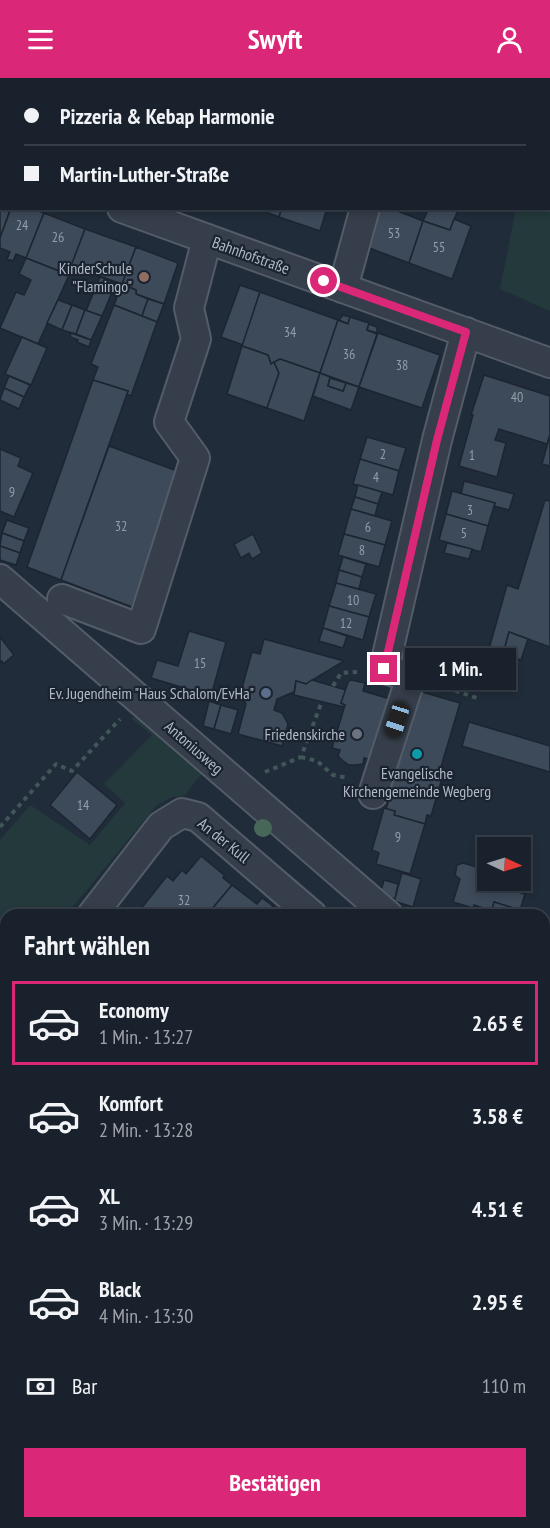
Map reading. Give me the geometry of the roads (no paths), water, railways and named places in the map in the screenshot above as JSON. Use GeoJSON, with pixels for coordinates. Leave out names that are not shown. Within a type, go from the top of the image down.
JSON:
{"type":"FeatureCollection","features":[{"type":"Feature","properties":{"kind":"street","name":"Bahnhofstraße"},"geometry":{"type":"LineString","coordinates":[[127,210],[550,363]]}},
{"type":"Feature","properties":{"kind":"street"},"geometry":{"type":"LineString","coordinates":[[343,288],[364,210]]}},
{"type":"Feature","properties":{"kind":"street"},"geometry":{"type":"LineString","coordinates":[[62,599],[141,629],[195,458],[169,422],[196,339],[189,308],[207,239]]}},
{"type":"Feature","properties":{"kind":"street"},"geometry":{"type":"LineString","coordinates":[[374,789],[411,677],[384,669],[437,440],[466,332]]}},
{"type":"Feature","properties":{"kind":"street","name":"Antoniusweg"},"geometry":{"type":"LineString","coordinates":[[0,579],[381,909]]}},
{"type":"Feature","properties":{"kind":"street","name":"An der Kull"},"geometry":{"type":"LineString","coordinates":[[97,909],[161,826],[182,813],[198,817],[305,909]]}},
{"type":"Feature","properties":{"kind":"place","name":"KinderSchule \"Flamingo\""},"geometry":{"type":"Point","coordinates":[144,277]}},
{"type":"Feature","properties":{"kind":"place","name":"Ev. Jugendheim \"Haus Schalom/EvHa\""},"geometry":{"type":"Point","coordinates":[266,693]}},
{"type":"Feature","properties":{"kind":"place","name":"Friedenskirche"},"geometry":{"type":"Point","coordinates":[357,734]}},
{"type":"Feature","properties":{"kind":"place","name":"Evangelische Kirchengemeinde Wegberg"},"geometry":{"type":"Point","coordinates":[417,754]}}]}
